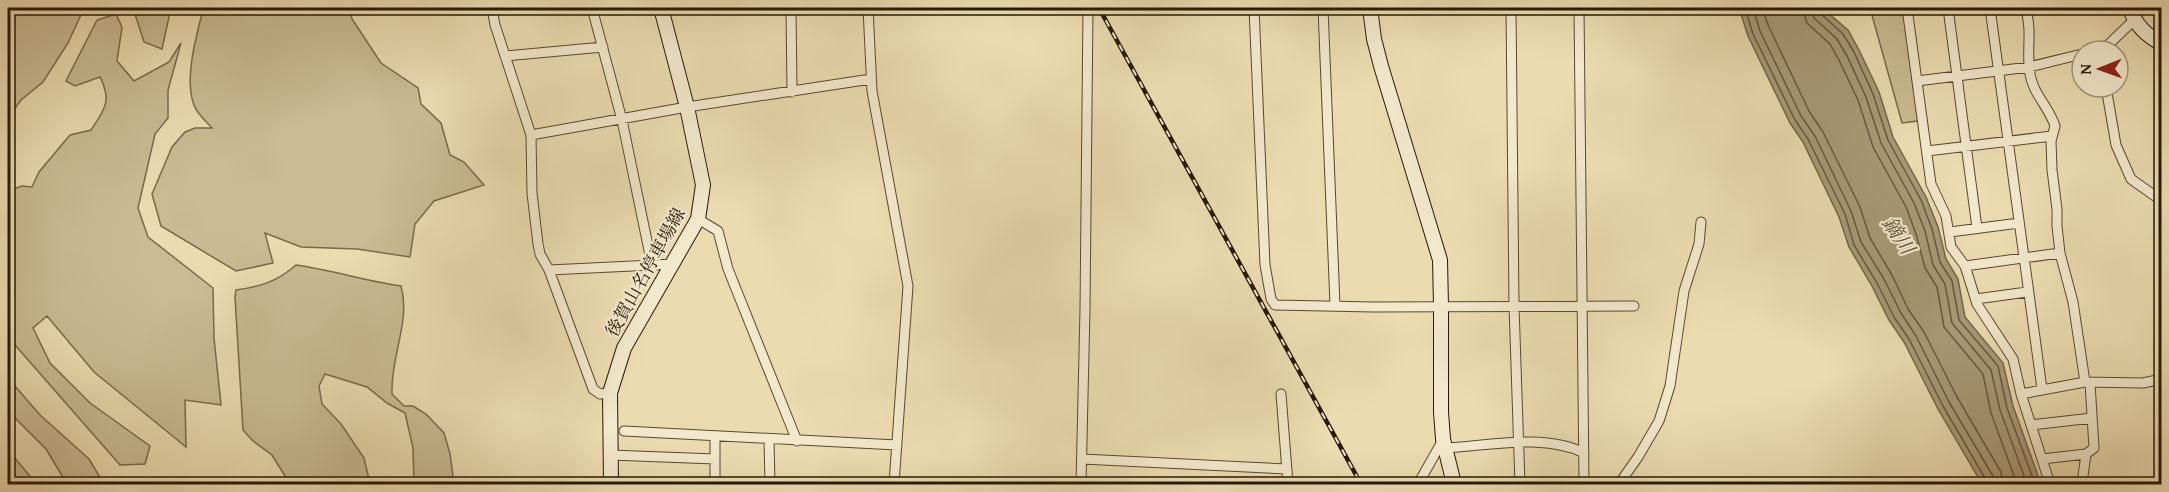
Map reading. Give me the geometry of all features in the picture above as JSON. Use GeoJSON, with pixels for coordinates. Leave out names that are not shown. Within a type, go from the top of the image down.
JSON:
{"type":"FeatureCollection","features":[{"type":"Feature","properties":{"kind":"street"},"geometry":{"type":"LineString","coordinates":[[492,8],[495,25],[531,135],[532,194],[540,254],[549,270],[593,389],[600,394],[610,393]]}},
{"type":"Feature","properties":{"kind":"street"},"geometry":{"type":"LineString","coordinates":[[592,8],[622,120],[652,265]]}},
{"type":"Feature","properties":{"kind":"street","name":"後賀山名停車場線"},"geometry":{"type":"LineString","coordinates":[[611,484],[610,393],[624,348],[699,219],[703,185],[687,107],[661,8]]}},
{"type":"Feature","properties":{"kind":"street"},"geometry":{"type":"LineString","coordinates":[[791,8],[792,92]]}},
{"type":"Feature","properties":{"kind":"street"},"geometry":{"type":"LineString","coordinates":[[868,8],[871,79],[908,286],[894,484]]}},
{"type":"Feature","properties":{"kind":"street"},"geometry":{"type":"LineString","coordinates":[[1081,484],[1088,8]]}},
{"type":"Feature","properties":{"kind":"street"},"geometry":{"type":"LineString","coordinates":[[1254,8],[1265,265],[1271,299],[1275,305],[1634,306]]}},
{"type":"Feature","properties":{"kind":"street"},"geometry":{"type":"LineString","coordinates":[[1323,8],[1335,305]]}},
{"type":"Feature","properties":{"kind":"street"},"geometry":{"type":"LineString","coordinates":[[1370,8],[1374,39],[1381,66],[1437,248],[1442,306],[1441,412],[1444,444],[1454,484]]}},
{"type":"Feature","properties":{"kind":"street"},"geometry":{"type":"LineString","coordinates":[[1511,8],[1514,306],[1521,484]]}},
{"type":"Feature","properties":{"kind":"street"},"geometry":{"type":"LineString","coordinates":[[1579,8],[1584,484]]}},
{"type":"Feature","properties":{"kind":"street"},"geometry":{"type":"LineString","coordinates":[[1907,8],[1931,184],[1946,216],[1951,247],[1965,266],[1976,298],[2013,359],[2021,394],[2050,484]]}},
{"type":"Feature","properties":{"kind":"street"},"geometry":{"type":"LineString","coordinates":[[1948,8],[1977,228]]}},
{"type":"Feature","properties":{"kind":"street"},"geometry":{"type":"LineString","coordinates":[[1990,8],[2042,389]]}},
{"type":"Feature","properties":{"kind":"street"},"geometry":{"type":"LineString","coordinates":[[2025,8],[2029,19],[2029,67],[2034,88],[2054,122],[2052,176],[2060,252],[2073,302],[2087,383],[2094,448],[2086,454],[2042,459]]}},
{"type":"Feature","properties":{"kind":"street"},"geometry":{"type":"LineString","coordinates":[[2112,39],[2132,14],[2150,37],[2162,44]]}},
{"type":"Feature","properties":{"kind":"street"},"geometry":{"type":"LineString","coordinates":[[505,56],[603,47]]}},
{"type":"Feature","properties":{"kind":"street"},"geometry":{"type":"LineString","coordinates":[[1917,81],[2029,67],[2070,57]]}},
{"type":"Feature","properties":{"kind":"street"},"geometry":{"type":"LineString","coordinates":[[531,135],[687,107],[871,79]]}},
{"type":"Feature","properties":{"kind":"street"},"geometry":{"type":"LineString","coordinates":[[2108,99],[2116,146],[2131,179],[2162,201]]}},
{"type":"Feature","properties":{"kind":"street"},"geometry":{"type":"LineString","coordinates":[[1927,151],[2052,136]]}},
{"type":"Feature","properties":{"kind":"street"},"geometry":{"type":"LineString","coordinates":[[699,219],[718,231],[728,269],[797,441]]}},
{"type":"Feature","properties":{"kind":"street"},"geometry":{"type":"LineString","coordinates":[[1619,484],[1659,421],[1667,395],[1683,291],[1699,244],[1701,222]]}},
{"type":"Feature","properties":{"kind":"street"},"geometry":{"type":"LineString","coordinates":[[1950,232],[2019,223]]}},
{"type":"Feature","properties":{"kind":"street"},"geometry":{"type":"LineString","coordinates":[[1965,266],[2060,252]]}},
{"type":"Feature","properties":{"kind":"street"},"geometry":{"type":"LineString","coordinates":[[549,270],[674,264]]}},
{"type":"Feature","properties":{"kind":"street"},"geometry":{"type":"LineString","coordinates":[[1976,298],[2027,292]]}},
{"type":"Feature","properties":{"kind":"street"},"geometry":{"type":"LineString","coordinates":[[2021,394],[2087,383],[2143,382],[2162,379]]}},
{"type":"Feature","properties":{"kind":"street"},"geometry":{"type":"LineString","coordinates":[[1281,394],[1288,484]]}},
{"type":"Feature","properties":{"kind":"street"},"geometry":{"type":"LineString","coordinates":[[2031,425],[2092,418]]}},
{"type":"Feature","properties":{"kind":"street"},"geometry":{"type":"LineString","coordinates":[[624,431],[897,445]]}},
{"type":"Feature","properties":{"kind":"street"},"geometry":{"type":"LineString","coordinates":[[715,436],[716,484]]}},
{"type":"Feature","properties":{"kind":"street"},"geometry":{"type":"LineString","coordinates":[[769,440],[770,484]]}},
{"type":"Feature","properties":{"kind":"street"},"geometry":{"type":"LineString","coordinates":[[1444,444],[1520,443],[1561,446],[1584,453]]}},
{"type":"Feature","properties":{"kind":"street"},"geometry":{"type":"LineString","coordinates":[[1418,484],[1444,444]]}},
{"type":"Feature","properties":{"kind":"street"},"geometry":{"type":"LineString","coordinates":[[2080,484],[2084,476],[2086,454]]}},
{"type":"Feature","properties":{"kind":"street"},"geometry":{"type":"LineString","coordinates":[[610,456],[715,459]]}},
{"type":"Feature","properties":{"kind":"street"},"geometry":{"type":"LineString","coordinates":[[1082,459],[1287,469]]}},
{"type":"Feature","properties":{"kind":"shaded area"},"geometry":{"type":"Polygon","coordinates":[[[8,8],[84,8],[68,43],[43,82],[21,100],[8,118],[8,8]]]}},
{"type":"Feature","properties":{"kind":"shaded area"},"geometry":{"type":"Polygon","coordinates":[[[133,8],[171,8],[162,49],[144,42],[133,8]]]}},
{"type":"Feature","properties":{"kind":"shaded area"},"geometry":{"type":"Polygon","coordinates":[[[206,8],[349,8],[352,19],[381,63],[418,88],[421,104],[441,123],[450,155],[464,162],[484,185],[434,201],[415,224],[410,257],[357,249],[301,247],[265,233],[273,263],[236,271],[161,226],[152,194],[172,147],[185,132],[195,128],[212,128],[195,108],[190,83],[194,45],[203,10],[206,8]]]}},
{"type":"Feature","properties":{"kind":"shaded area"},"geometry":{"type":"Polygon","coordinates":[[[1870,8],[1904,8],[1918,121],[1902,123],[1870,8]]]}},
{"type":"Feature","properties":{"kind":"shaded area"},"geometry":{"type":"Polygon","coordinates":[[[116,14],[122,27],[117,61],[134,81],[169,62],[181,43],[168,90],[168,118],[155,134],[138,208],[148,237],[213,288],[214,338],[221,405],[185,400],[186,447],[94,372],[47,316],[33,328],[50,363],[90,403],[150,446],[145,464],[120,465],[8,337],[8,191],[22,186],[32,187],[39,172],[70,135],[91,130],[100,116],[105,105],[106,92],[100,77],[75,86],[66,81],[97,20],[116,14]]]}},
{"type":"Feature","properties":{"kind":"shaded area"},"geometry":{"type":"Polygon","coordinates":[[[296,265],[401,286],[404,313],[392,380],[392,394],[404,406],[413,406],[426,414],[444,433],[450,454],[454,484],[414,484],[413,448],[405,413],[387,403],[367,387],[325,374],[319,386],[322,404],[341,424],[364,458],[370,484],[290,484],[272,455],[253,441],[243,430],[236,290],[268,282],[296,265]]]}},
{"type":"Feature","properties":{"kind":"shaded area"},"geometry":{"type":"Polygon","coordinates":[[[8,378],[40,415],[89,459],[104,484],[67,484],[46,449],[8,411],[8,378]]]}},
{"type":"Feature","properties":{"kind":"shaded area"},"geometry":{"type":"Polygon","coordinates":[[[8,450],[35,482],[35,484],[8,484],[8,450]]]}},
{"type":"Feature","properties":{"kind":"water","name":"鏑川"},"geometry":{"type":"Polygon","coordinates":[[[1739,8],[1822,8],[1848,30],[1879,92],[1893,137],[1926,197],[1938,227],[1946,259],[1958,279],[1965,317],[2003,363],[2013,406],[2041,484],[1982,484],[1849,247],[1839,217],[1748,36],[1739,8]]]}},
{"type":"Feature","properties":{"kind":"railway"},"geometry":{"type":"LineString","coordinates":[[1099,8],[1361,484]]}}]}
